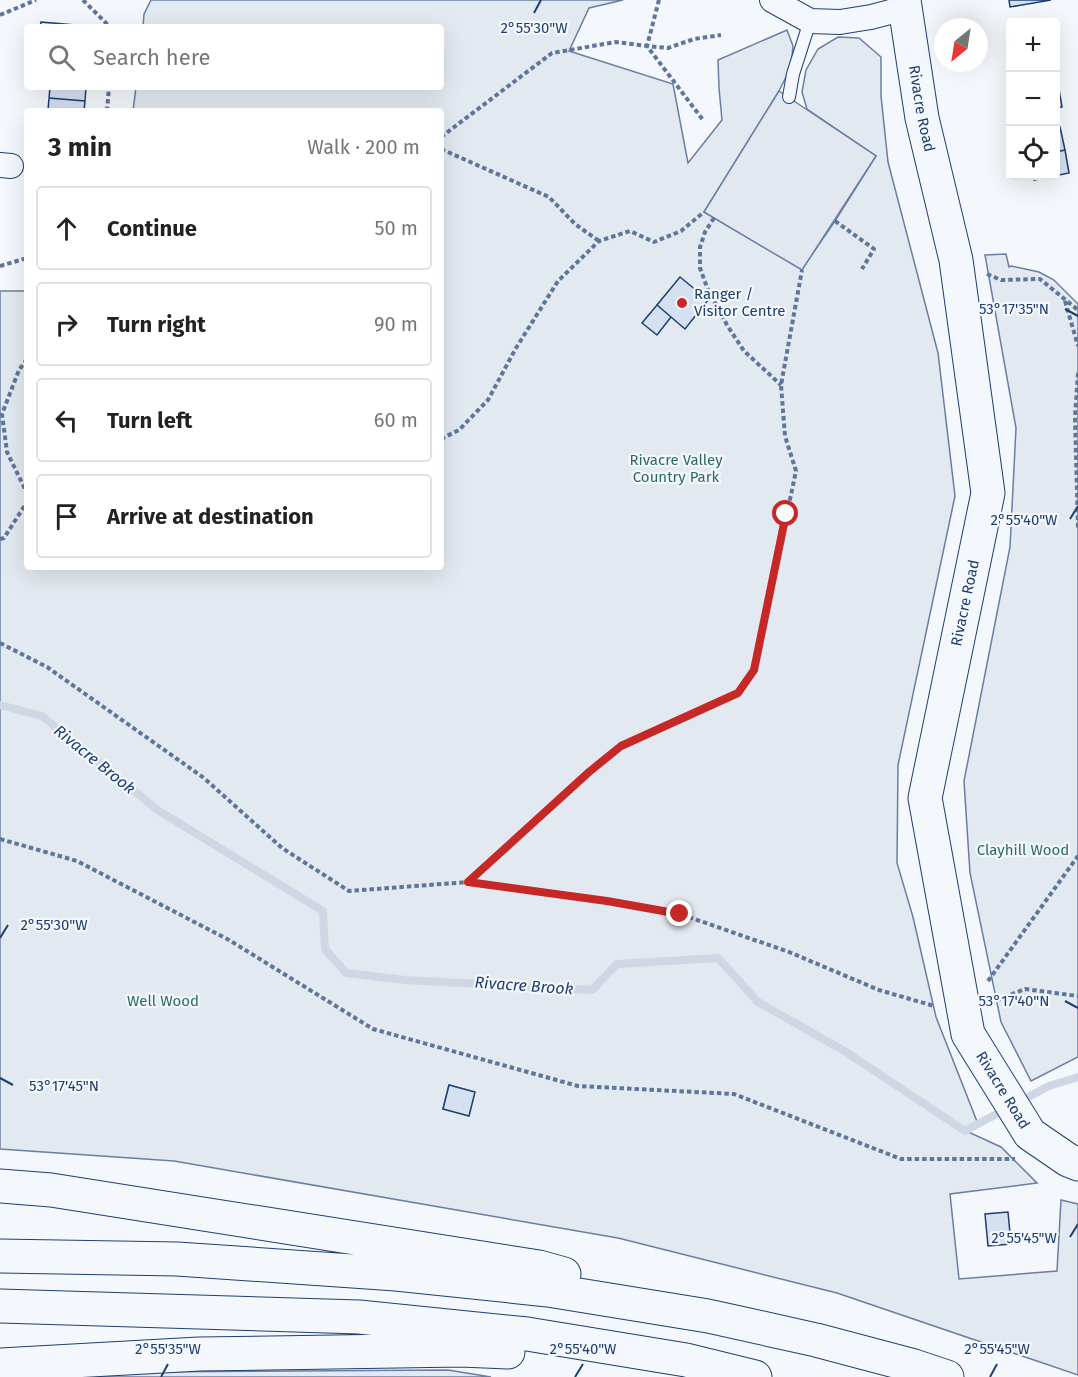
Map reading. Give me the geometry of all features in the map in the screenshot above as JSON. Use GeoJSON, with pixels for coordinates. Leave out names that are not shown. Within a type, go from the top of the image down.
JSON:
{"type":"FeatureCollection","features":[{"type":"Feature","properties":{"kind":"main road","name":"Rivacre Road"},"geometry":{"type":"LineString","coordinates":[[905,4],[922,118],[956,260],[988,493],[925,798],[965,1019],[1025,1147],[1078,1164]]}},
{"type":"Feature","properties":{"kind":"main road"},"geometry":{"type":"LineString","coordinates":[[0,1185],[51,1190],[539,1267],[708,1316]]}},
{"type":"Feature","properties":{"kind":"main road"},"geometry":{"type":"LineString","coordinates":[[0,1256],[177,1259],[396,1274],[548,1290],[708,1316],[816,1340],[947,1377]]}},
{"type":"Feature","properties":{"kind":"main road"},"geometry":{"type":"LineString","coordinates":[[0,1306],[359,1317],[527,1334],[686,1360],[755,1377]]}},
{"type":"Feature","properties":{"kind":"main road"},"geometry":{"type":"LineString","coordinates":[[0,1365],[199,1354],[461,1350],[686,1360]]}},
{"type":"Feature","properties":{"kind":"street"},"geometry":{"type":"LineString","coordinates":[[772,0],[810,21],[840,22],[870,17],[905,4]]}},
{"type":"Feature","properties":{"kind":"lane"},"geometry":{"type":"LineString","coordinates":[[789,98],[793,74],[810,21]]}},
{"type":"Feature","properties":{"kind":"path"},"geometry":{"type":"LineString","coordinates":[[0,15],[36,0]]}},
{"type":"Feature","properties":{"kind":"path"},"geometry":{"type":"LineString","coordinates":[[83,0],[107,24]]}},
{"type":"Feature","properties":{"kind":"path"},"geometry":{"type":"LineString","coordinates":[[647,46],[659,0]]}},
{"type":"Feature","properties":{"kind":"path"},"geometry":{"type":"LineString","coordinates":[[444,135],[552,53],[616,42],[668,48],[694,39],[721,35]]}},
{"type":"Feature","properties":{"kind":"path"},"geometry":{"type":"LineString","coordinates":[[647,46],[703,120]]}},
{"type":"Feature","properties":{"kind":"path"},"geometry":{"type":"LineString","coordinates":[[107,108],[109,90]]}},
{"type":"Feature","properties":{"kind":"path"},"geometry":{"type":"LineString","coordinates":[[444,150],[549,197],[575,224],[599,241]]}},
{"type":"Feature","properties":{"kind":"path"},"geometry":{"type":"LineString","coordinates":[[444,438],[459,430],[488,400],[516,348],[558,281],[599,241],[630,231],[654,242],[681,231],[704,212]]}},
{"type":"Feature","properties":{"kind":"path"},"geometry":{"type":"LineString","coordinates":[[714,218],[705,232],[700,247],[700,268],[708,290],[744,351],[781,385]]}},
{"type":"Feature","properties":{"kind":"path"},"geometry":{"type":"LineString","coordinates":[[835,222],[874,249],[861,269]]}},
{"type":"Feature","properties":{"kind":"path"},"geometry":{"type":"LineString","coordinates":[[0,266],[24,259]]}},
{"type":"Feature","properties":{"kind":"path"},"geometry":{"type":"LineString","coordinates":[[956,260],[1001,280],[1040,279],[1078,310]]}},
{"type":"Feature","properties":{"kind":"path"},"geometry":{"type":"LineString","coordinates":[[468,882],[589,772],[621,746],[738,693],[754,670],[796,471],[786,436],[781,385],[802,270]]}},
{"type":"Feature","properties":{"kind":"path"},"geometry":{"type":"LineString","coordinates":[[1064,299],[1078,346]]}},
{"type":"Feature","properties":{"kind":"path"},"geometry":{"type":"LineString","coordinates":[[24,363],[19,370],[2,414],[7,452],[24,487]]}},
{"type":"Feature","properties":{"kind":"path"},"geometry":{"type":"LineString","coordinates":[[1078,373],[1075,417],[1078,529]]}},
{"type":"Feature","properties":{"kind":"path"},"geometry":{"type":"LineString","coordinates":[[0,539],[4,538],[24,507]]}},
{"type":"Feature","properties":{"kind":"path"},"geometry":{"type":"LineString","coordinates":[[0,643],[47,667],[204,777],[282,848],[349,891],[468,882],[607,901],[680,914],[789,952],[879,990],[940,1007],[965,1019]]}},
{"type":"Feature","properties":{"kind":"path"},"geometry":{"type":"LineString","coordinates":[[0,839],[76,861],[229,940],[373,1029],[578,1086],[734,1094],[901,1159],[1025,1147]]}},
{"type":"Feature","properties":{"kind":"path"},"geometry":{"type":"LineString","coordinates":[[965,1019],[1078,856]]}},
{"type":"Feature","properties":{"kind":"path"},"geometry":{"type":"LineString","coordinates":[[965,1019],[1025,989],[1078,996]]}},
{"type":"Feature","properties":{"kind":"green space"},"geometry":{"type":"Polygon","coordinates":[[[151,0],[623,0],[589,8],[569,51],[673,84],[688,163],[722,120],[718,60],[787,30],[793,46],[791,67],[779,91],[704,212],[802,269],[876,156],[807,109],[802,92],[806,70],[818,49],[838,37],[859,38],[881,57],[881,96],[888,162],[938,353],[955,496],[898,765],[897,863],[913,917],[936,1017],[978,1124],[966,1131],[1001,1147],[1037,1183],[950,1194],[959,1279],[1057,1271],[1061,1200],[1078,1204],[1078,1375],[837,1293],[618,1238],[174,1161],[0,1149],[0,291],[24,291],[24,570],[444,570],[444,108],[133,108],[136,90],[444,90],[444,24],[143,24],[144,14],[151,0]],[[449,1085],[443,1109],[469,1115],[474,1092],[449,1085]]]}},
{"type":"Feature","properties":{"kind":"green space","name":"Clayhill Wood"},"geometry":{"type":"Polygon","coordinates":[[[1006,254],[1009,267],[1039,272],[1054,280],[1078,304],[1078,1057],[1031,1081],[1001,1022],[970,873],[964,781],[1010,547],[1016,428],[985,255],[1006,254]]]}},
{"type":"Feature","properties":{"kind":"green space"},"geometry":{"type":"Polygon","coordinates":[[[448,1370],[491,1377],[51,1377],[125,1372],[448,1370]]]}},
{"type":"Feature","properties":{"kind":"shaded area"},"geometry":{"type":"Polygon","coordinates":[[[779,91],[876,156],[802,270],[704,212],[779,91]]]}},
{"type":"Feature","properties":{"kind":"building"},"geometry":{"type":"Polygon","coordinates":[[[1009,0],[1051,0],[1010,7],[1009,0]]]}},
{"type":"Feature","properties":{"kind":"building"},"geometry":{"type":"Polygon","coordinates":[[[41,22],[64,24],[41,24],[41,22]]]}},
{"type":"Feature","properties":{"kind":"building"},"geometry":{"type":"Polygon","coordinates":[[[50,90],[86,90],[85,101],[49,98],[50,90]]]}},
{"type":"Feature","properties":{"kind":"building"},"geometry":{"type":"Polygon","coordinates":[[[49,98],[85,101],[84,108],[48,108],[49,98]]]}},
{"type":"Feature","properties":{"kind":"building"},"geometry":{"type":"Polygon","coordinates":[[[1060,127],[1065,150],[1060,151],[1060,127]]]}},
{"type":"Feature","properties":{"kind":"building"},"geometry":{"type":"Polygon","coordinates":[[[1065,150],[1069,173],[1060,175],[1060,151],[1065,150]]]}},
{"type":"Feature","properties":{"kind":"building","name":"Ranger / Visitor Centre"},"geometry":{"type":"Polygon","coordinates":[[[680,277],[708,300],[685,329],[657,305],[680,277]]]}},
{"type":"Feature","properties":{"kind":"building"},"geometry":{"type":"Polygon","coordinates":[[[657,305],[671,317],[657,335],[642,323],[657,305]]]}},
{"type":"Feature","properties":{"kind":"building"},"geometry":{"type":"Polygon","coordinates":[[[449,1085],[475,1092],[469,1116],[443,1109],[449,1085]]]}},
{"type":"Feature","properties":{"kind":"building"},"geometry":{"type":"Polygon","coordinates":[[[1008,1212],[1011,1244],[988,1246],[985,1214],[1008,1212]]]}},
{"type":"Feature","properties":{"kind":"waterway","name":"Rivacre Brook"},"geometry":{"type":"LineString","coordinates":[[0,705],[42,716],[159,811],[323,911],[325,949],[346,973],[405,980],[592,990],[617,964],[718,958],[758,1002],[846,1052],[965,1131],[1006,1109]]}},
{"type":"Feature","properties":{"kind":"waterway","name":"Rivacre Brook"},"geometry":{"type":"LineString","coordinates":[[1019,1102],[1049,1086],[1078,1077]]}},
{"type":"Feature","properties":{"kind":"place","name":"Ranger / Visitor Centre"},"geometry":{"type":"Point","coordinates":[682,303]}},
{"type":"Feature","properties":{"kind":"route"},"geometry":{"type":"LineString","coordinates":[[680,914],[607,901],[468,882],[589,772],[621,746],[738,693],[754,670],[786,514]]}},
{"type":"Feature","properties":{"kind":"park label","name":"Rivacre Valley Country Park"},"geometry":{"type":"Point","coordinates":[676,468]}},
{"type":"Feature","properties":{"kind":"park label","name":"Well Wood"},"geometry":{"type":"Point","coordinates":[163,1001]}}]}
